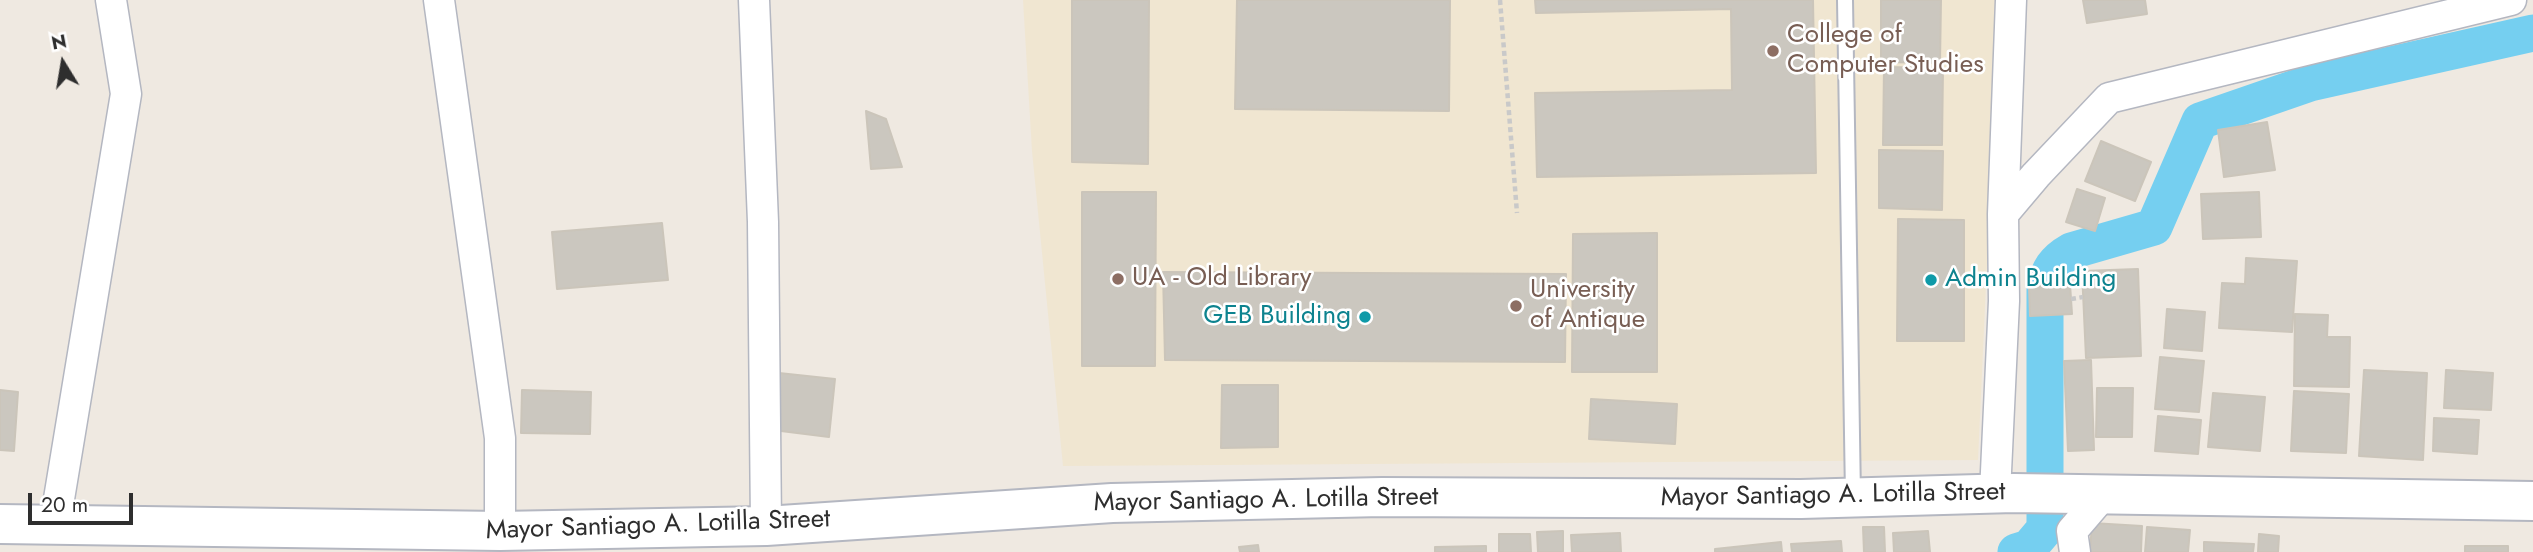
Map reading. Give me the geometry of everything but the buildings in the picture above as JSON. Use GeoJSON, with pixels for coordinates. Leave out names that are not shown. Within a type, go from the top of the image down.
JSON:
{"type":"FeatureCollection","features":[{"type":"Feature","properties":{"kind":"main road","name":"Mayor Santiago A. Lotilla Street"},"geometry":{"type":"LineString","coordinates":[[0,524],[500,531],[766,526],[1112,503],[1382,497],[1801,499],[2004,493],[2533,501]]}},
{"type":"Feature","properties":{"kind":"street"},"geometry":{"type":"LineString","coordinates":[[55,523],[126,94],[111,0]]}},
{"type":"Feature","properties":{"kind":"street"},"geometry":{"type":"LineString","coordinates":[[439,0],[500,438],[500,531]]}},
{"type":"Feature","properties":{"kind":"street"},"geometry":{"type":"LineString","coordinates":[[754,0],[763,222],[766,526]]}},
{"type":"Feature","properties":{"kind":"street"},"geometry":{"type":"LineString","coordinates":[[2004,493],[2003,214],[2011,0]]}},
{"type":"Feature","properties":{"kind":"street"},"geometry":{"type":"LineString","coordinates":[[2003,214],[2109,98],[2511,0]]}},
{"type":"Feature","properties":{"kind":"street"},"geometry":{"type":"LineString","coordinates":[[2074,551],[2072,531],[2085,495]]}},
{"type":"Feature","properties":{"kind":"lane"},"geometry":{"type":"LineString","coordinates":[[1844,0],[1853,497]]}},
{"type":"Feature","properties":{"kind":"path"},"geometry":{"type":"LineString","coordinates":[[1500,0],[1517,213]]}},
{"type":"Feature","properties":{"kind":"path"},"geometry":{"type":"LineString","coordinates":[[2071,299],[2083,297]]}},
{"type":"Feature","properties":{"kind":"shaded area","name":"University of Antique"},"geometry":{"type":"Polygon","coordinates":[[[1023,0],[1999,0],[1978,460],[1063,466],[1032,151],[1023,0]]]}},
{"type":"Feature","properties":{"kind":"waterway"},"geometry":{"type":"LineString","coordinates":[[2016,552],[2029,548],[2045,529],[2045,289],[2050,271],[2057,262],[2071,251],[2154,227],[2200,121],[2310,83],[2533,33]]}},
{"type":"Feature","properties":{"kind":"place","name":"College of Computer Studies"},"geometry":{"type":"Point","coordinates":[1773,51]}},
{"type":"Feature","properties":{"kind":"place","name":"UA - Old Library"},"geometry":{"type":"Point","coordinates":[1118,279]}},
{"type":"Feature","properties":{"kind":"place","name":"Admin Building"},"geometry":{"type":"Point","coordinates":[1931,280]}},
{"type":"Feature","properties":{"kind":"place","name":"University of Antique"},"geometry":{"type":"Point","coordinates":[1516,306]}},
{"type":"Feature","properties":{"kind":"place","name":"GEB Building"},"geometry":{"type":"Point","coordinates":[1365,317]}}]}
